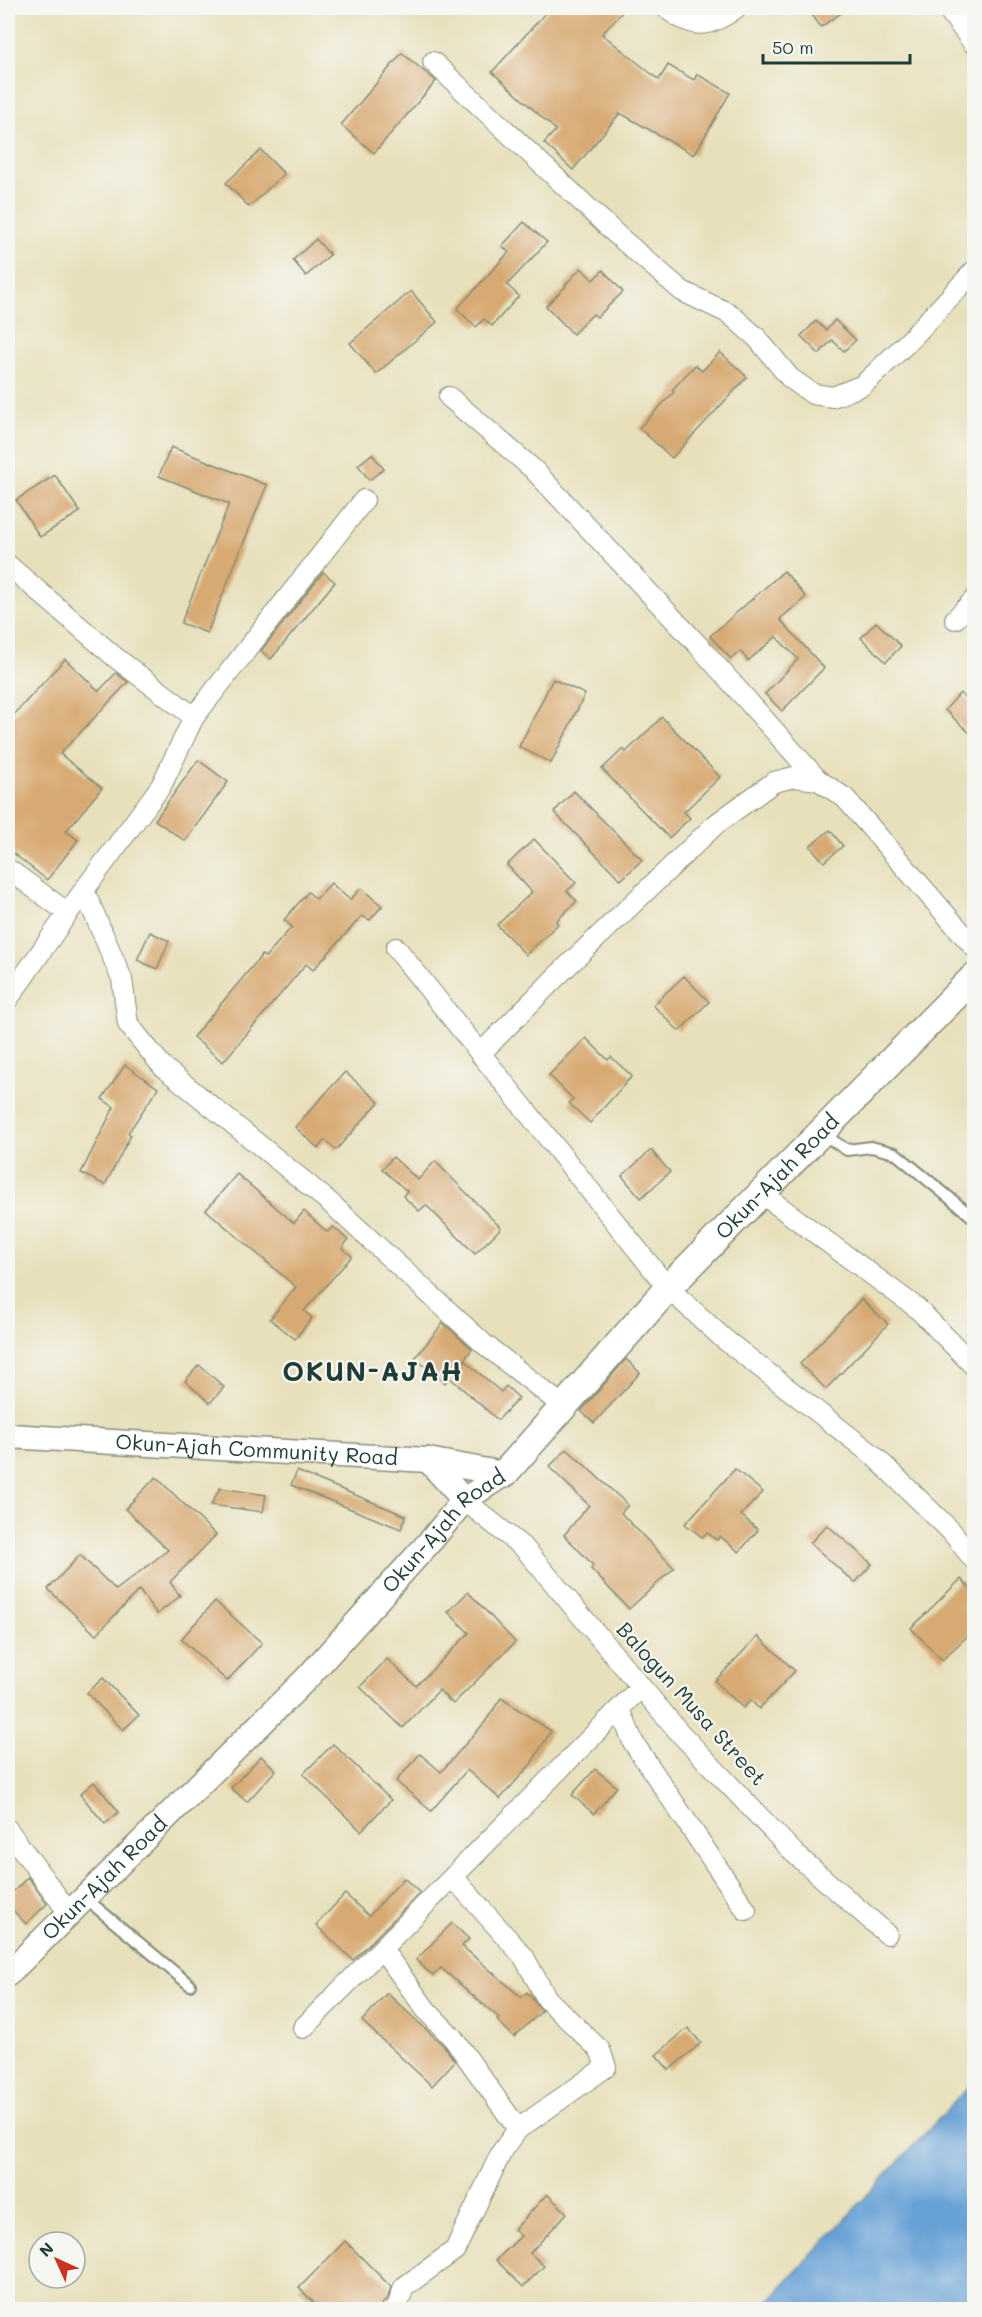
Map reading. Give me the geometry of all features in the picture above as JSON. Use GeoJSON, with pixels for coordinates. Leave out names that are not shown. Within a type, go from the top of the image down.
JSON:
{"type":"FeatureCollection","features":[{"type":"Feature","properties":{"kind":"main road","name":"Okun-Ajah Road"},"geometry":{"type":"LineString","coordinates":[[504,1474],[668,1288],[974,980]]}},
{"type":"Feature","properties":{"kind":"street"},"geometry":{"type":"LineString","coordinates":[[666,8],[682,20],[694,25],[723,18],[736,8]]}},
{"type":"Feature","properties":{"kind":"street"},"geometry":{"type":"LineString","coordinates":[[947,8],[975,44]]}},
{"type":"Feature","properties":{"kind":"street"},"geometry":{"type":"LineString","coordinates":[[433,62],[617,235],[682,291],[730,314],[757,338],[790,378],[813,394],[833,397],[863,385],[910,340],[975,271]]}},
{"type":"Feature","properties":{"kind":"street"},"geometry":{"type":"LineString","coordinates":[[449,397],[533,470],[698,645],[818,780],[845,798],[975,948]]}},
{"type":"Feature","properties":{"kind":"street"},"geometry":{"type":"LineString","coordinates":[[8,999],[84,890],[161,786],[194,717],[364,500]]}},
{"type":"Feature","properties":{"kind":"street"},"geometry":{"type":"LineString","coordinates":[[8,565],[116,658],[194,717]]}},
{"type":"Feature","properties":{"kind":"street"},"geometry":{"type":"LineString","coordinates":[[955,619],[975,600]]}},
{"type":"Feature","properties":{"kind":"street"},"geometry":{"type":"LineString","coordinates":[[480,1054],[556,977],[716,824],[774,782],[794,777],[818,780]]}},
{"type":"Feature","properties":{"kind":"street"},"geometry":{"type":"LineString","coordinates":[[8,869],[68,913]]}},
{"type":"Feature","properties":{"kind":"street"},"geometry":{"type":"LineString","coordinates":[[84,890],[122,979],[128,1024],[163,1067],[327,1200],[484,1344],[564,1407]]}},
{"type":"Feature","properties":{"kind":"street"},"geometry":{"type":"LineString","coordinates":[[396,948],[668,1288],[724,1339],[873,1455],[951,1531],[975,1560]]}},
{"type":"Feature","properties":{"kind":"street"},"geometry":{"type":"LineString","coordinates":[[761,1193],[917,1308],[975,1366]]}},
{"type":"Feature","properties":{"kind":"street","name":"Okun-Ajah Community Road"},"geometry":{"type":"LineString","coordinates":[[8,1436],[428,1460],[504,1474]]}},
{"type":"Feature","properties":{"kind":"street"},"geometry":{"type":"LineString","coordinates":[[428,1460],[464,1500]]}},
{"type":"Feature","properties":{"kind":"street","name":"Okun-Ajah Road"},"geometry":{"type":"LineString","coordinates":[[8,1974],[307,1678],[425,1547],[464,1500],[504,1474]]}},
{"type":"Feature","properties":{"kind":"street","name":"Balogun Musa Street"},"geometry":{"type":"LineString","coordinates":[[464,1500],[525,1549],[680,1732],[795,1854],[887,1934]]}},
{"type":"Feature","properties":{"kind":"street"},"geometry":{"type":"LineString","coordinates":[[303,2028],[641,1687]]}},
{"type":"Feature","properties":{"kind":"street"},"geometry":{"type":"LineString","coordinates":[[620,1709],[633,1742],[746,1910]]}},
{"type":"Feature","properties":{"kind":"street"},"geometry":{"type":"LineString","coordinates":[[8,1830],[77,1905]]}},
{"type":"Feature","properties":{"kind":"street"},"geometry":{"type":"LineString","coordinates":[[396,2310],[404,2287],[455,2250],[501,2153],[518,2129],[606,2067],[600,2050],[547,1999],[524,1957],[453,1877]]}},
{"type":"Feature","properties":{"kind":"street"},"geometry":{"type":"LineString","coordinates":[[382,1949],[427,2011],[453,2038],[518,2129]]}},
{"type":"Feature","properties":{"kind":"lane"},"geometry":{"type":"LineString","coordinates":[[821,1133],[847,1150],[871,1147],[895,1153],[975,1218]]}},
{"type":"Feature","properties":{"kind":"lane"},"geometry":{"type":"LineString","coordinates":[[77,1905],[190,1985]]}},
{"type":"Feature","properties":{"kind":"water"},"geometry":{"type":"Polygon","coordinates":[[[974,2081],[974,2309],[761,2309],[974,2081]]]}},
{"type":"Feature","properties":{"kind":"building"},"geometry":{"type":"Polygon","coordinates":[[[550,8],[626,8],[602,34],[659,80],[668,65],[694,80],[697,74],[730,93],[694,155],[620,113],[573,170],[544,143],[556,130],[492,72],[550,8]]]}},
{"type":"Feature","properties":{"kind":"building"},"geometry":{"type":"Polygon","coordinates":[[[807,8],[848,8],[821,27],[807,8]]]}},
{"type":"Feature","properties":{"kind":"building"},"geometry":{"type":"Polygon","coordinates":[[[402,53],[436,81],[374,153],[341,125],[402,53]]]}},
{"type":"Feature","properties":{"kind":"building"},"geometry":{"type":"Polygon","coordinates":[[[261,150],[284,174],[249,207],[226,183],[261,150]]]}},
{"type":"Feature","properties":{"kind":"building"},"geometry":{"type":"Polygon","coordinates":[[[524,222],[547,242],[507,285],[519,296],[492,326],[484,319],[476,327],[457,309],[509,252],[502,246],[524,222]]]}},
{"type":"Feature","properties":{"kind":"building"},"geometry":{"type":"Polygon","coordinates":[[[316,239],[330,255],[306,276],[293,260],[316,239]]]}},
{"type":"Feature","properties":{"kind":"building"},"geometry":{"type":"Polygon","coordinates":[[[581,268],[593,280],[603,270],[623,292],[597,317],[593,314],[573,334],[546,306],[581,268]]]}},
{"type":"Feature","properties":{"kind":"building"},"geometry":{"type":"Polygon","coordinates":[[[411,291],[437,322],[376,374],[350,343],[411,291]]]}},
{"type":"Feature","properties":{"kind":"building"},"geometry":{"type":"Polygon","coordinates":[[[835,320],[856,340],[844,351],[832,340],[819,354],[801,336],[816,321],[826,330],[835,320]]]}},
{"type":"Feature","properties":{"kind":"building"},"geometry":{"type":"Polygon","coordinates":[[[720,352],[747,377],[672,458],[639,428],[674,392],[672,390],[695,365],[702,371],[720,352]]]}},
{"type":"Feature","properties":{"kind":"building"},"geometry":{"type":"Polygon","coordinates":[[[171,447],[267,485],[207,633],[181,623],[229,504],[159,476],[171,447]]]}},
{"type":"Feature","properties":{"kind":"building"},"geometry":{"type":"Polygon","coordinates":[[[372,454],[384,469],[369,480],[358,465],[372,454]]]}},
{"type":"Feature","properties":{"kind":"building"},"geometry":{"type":"Polygon","coordinates":[[[55,475],[80,512],[40,537],[16,500],[55,475]]]}},
{"type":"Feature","properties":{"kind":"building"},"geometry":{"type":"Polygon","coordinates":[[[784,571],[806,597],[780,619],[824,668],[782,711],[765,694],[798,659],[776,637],[748,661],[740,651],[731,659],[710,636],[784,571]]]}},
{"type":"Feature","properties":{"kind":"building"},"geometry":{"type":"Polygon","coordinates":[[[323,572],[335,582],[271,659],[261,651],[323,572]]]}},
{"type":"Feature","properties":{"kind":"building"},"geometry":{"type":"Polygon","coordinates":[[[876,622],[901,646],[886,662],[861,638],[876,622]]]}},
{"type":"Feature","properties":{"kind":"building"},"geometry":{"type":"Polygon","coordinates":[[[65,659],[99,691],[116,673],[128,682],[60,754],[102,788],[66,831],[78,840],[47,880],[8,849],[8,721],[65,659]]]}},
{"type":"Feature","properties":{"kind":"building"},"geometry":{"type":"Polygon","coordinates":[[[553,679],[585,694],[551,763],[519,747],[553,679]]]}},
{"type":"Feature","properties":{"kind":"building"},"geometry":{"type":"Polygon","coordinates":[[[960,693],[975,707],[975,738],[945,710],[960,693]]]}},
{"type":"Feature","properties":{"kind":"building"},"geometry":{"type":"Polygon","coordinates":[[[662,717],[720,777],[684,812],[690,818],[669,838],[602,769],[623,749],[626,752],[662,717]]]}},
{"type":"Feature","properties":{"kind":"building"},"geometry":{"type":"Polygon","coordinates":[[[198,760],[228,782],[185,841],[155,820],[198,760]]]}},
{"type":"Feature","properties":{"kind":"building"},"geometry":{"type":"Polygon","coordinates":[[[574,791],[642,860],[621,880],[554,812],[574,791]]]}},
{"type":"Feature","properties":{"kind":"building"},"geometry":{"type":"Polygon","coordinates":[[[830,830],[843,846],[824,862],[810,846],[830,830]]]}},
{"type":"Feature","properties":{"kind":"building"},"geometry":{"type":"Polygon","coordinates":[[[534,839],[576,883],[567,891],[577,901],[556,921],[558,924],[526,955],[497,925],[532,892],[507,865],[534,839]]]}},
{"type":"Feature","properties":{"kind":"building"},"geometry":{"type":"Polygon","coordinates":[[[331,883],[350,900],[361,888],[382,906],[370,920],[362,916],[313,970],[306,964],[223,1062],[193,1037],[262,955],[265,957],[292,927],[284,920],[308,892],[316,899],[331,883]]]}},
{"type":"Feature","properties":{"kind":"building"},"geometry":{"type":"Polygon","coordinates":[[[150,932],[169,941],[157,969],[137,960],[150,932]]]}},
{"type":"Feature","properties":{"kind":"building"},"geometry":{"type":"Polygon","coordinates":[[[684,976],[709,1002],[679,1031],[653,1005],[684,976]]]}},
{"type":"Feature","properties":{"kind":"building"},"geometry":{"type":"Polygon","coordinates":[[[586,1038],[608,1060],[611,1057],[632,1076],[590,1123],[569,1103],[573,1099],[549,1075],[586,1038]]]}},
{"type":"Feature","properties":{"kind":"building"},"geometry":{"type":"Polygon","coordinates":[[[125,1065],[158,1088],[128,1133],[131,1135],[105,1185],[81,1173],[114,1107],[102,1099],[125,1065]]]}},
{"type":"Feature","properties":{"kind":"building"},"geometry":{"type":"Polygon","coordinates":[[[345,1072],[379,1102],[336,1150],[325,1140],[318,1148],[295,1127],[345,1072]]]}},
{"type":"Feature","properties":{"kind":"building"},"geometry":{"type":"Polygon","coordinates":[[[651,1150],[670,1172],[641,1198],[622,1176],[651,1150]]]}},
{"type":"Feature","properties":{"kind":"building"},"geometry":{"type":"Polygon","coordinates":[[[393,1157],[418,1180],[435,1161],[501,1228],[475,1254],[426,1205],[419,1211],[403,1196],[407,1191],[382,1169],[393,1157]]]}},
{"type":"Feature","properties":{"kind":"building"},"geometry":{"type":"Polygon","coordinates":[[[237,1174],[294,1223],[304,1211],[327,1232],[333,1227],[348,1240],[342,1248],[352,1256],[304,1311],[312,1318],[295,1339],[270,1319],[296,1287],[206,1210],[237,1174]]]}},
{"type":"Feature","properties":{"kind":"building"},"geometry":{"type":"Polygon","coordinates":[[[861,1299],[888,1324],[826,1389],[800,1364],[861,1299]]]}},
{"type":"Feature","properties":{"kind":"building"},"geometry":{"type":"Polygon","coordinates":[[[443,1323],[472,1349],[464,1360],[501,1392],[506,1386],[519,1398],[498,1420],[449,1377],[445,1383],[415,1358],[443,1323]]]}},
{"type":"Feature","properties":{"kind":"building"},"geometry":{"type":"Polygon","coordinates":[[[626,1359],[640,1373],[594,1423],[581,1411],[626,1359]]]}},
{"type":"Feature","properties":{"kind":"building"},"geometry":{"type":"Polygon","coordinates":[[[199,1365],[224,1387],[210,1403],[185,1381],[199,1365]]]}},
{"type":"Feature","properties":{"kind":"building"},"geometry":{"type":"Polygon","coordinates":[[[567,1449],[628,1505],[621,1513],[674,1568],[629,1609],[591,1569],[593,1565],[564,1535],[589,1505],[549,1467],[567,1449]]]}},
{"type":"Feature","properties":{"kind":"building"},"geometry":{"type":"Polygon","coordinates":[[[735,1469],[763,1492],[741,1515],[758,1530],[739,1552],[720,1536],[717,1540],[707,1533],[702,1537],[685,1524],[735,1469]]]}},
{"type":"Feature","properties":{"kind":"building"},"geometry":{"type":"Polygon","coordinates":[[[297,1471],[406,1516],[401,1529],[291,1485],[297,1471]]]}},
{"type":"Feature","properties":{"kind":"building"},"geometry":{"type":"Polygon","coordinates":[[[156,1477],[216,1535],[170,1582],[180,1596],[157,1614],[139,1590],[96,1635],[48,1589],[80,1555],[116,1590],[168,1550],[125,1509],[156,1477]]]}},
{"type":"Feature","properties":{"kind":"building"},"geometry":{"type":"Polygon","coordinates":[[[220,1488],[266,1495],[263,1512],[211,1505],[220,1488]]]}},
{"type":"Feature","properties":{"kind":"building"},"geometry":{"type":"Polygon","coordinates":[[[827,1525],[872,1564],[855,1583],[810,1543],[827,1525]]]}},
{"type":"Feature","properties":{"kind":"building"},"geometry":{"type":"Polygon","coordinates":[[[961,1579],[975,1593],[975,1629],[942,1660],[911,1628],[961,1579]]]}},
{"type":"Feature","properties":{"kind":"building"},"geometry":{"type":"Polygon","coordinates":[[[468,1592],[515,1642],[453,1704],[439,1690],[403,1728],[360,1687],[387,1659],[416,1686],[469,1633],[448,1612],[468,1592]]]}},
{"type":"Feature","properties":{"kind":"building"},"geometry":{"type":"Polygon","coordinates":[[[215,1601],[262,1643],[227,1681],[181,1639],[215,1601]]]}},
{"type":"Feature","properties":{"kind":"building"},"geometry":{"type":"Polygon","coordinates":[[[758,1636],[795,1671],[759,1709],[751,1700],[743,1708],[715,1681],[758,1636]]]}},
{"type":"Feature","properties":{"kind":"building"},"geometry":{"type":"Polygon","coordinates":[[[103,1678],[139,1715],[123,1730],[87,1693],[103,1678]]]}},
{"type":"Feature","properties":{"kind":"building"},"geometry":{"type":"Polygon","coordinates":[[[501,1698],[551,1731],[531,1764],[500,1799],[467,1770],[431,1811],[396,1781],[420,1754],[441,1772],[485,1722],[501,1698]]]}},
{"type":"Feature","properties":{"kind":"building"},"geometry":{"type":"Polygon","coordinates":[[[333,1744],[391,1800],[361,1831],[303,1774],[333,1744]]]}},
{"type":"Feature","properties":{"kind":"building"},"geometry":{"type":"Polygon","coordinates":[[[261,1756],[276,1770],[247,1802],[231,1788],[261,1756]]]}},
{"type":"Feature","properties":{"kind":"building"},"geometry":{"type":"Polygon","coordinates":[[[595,1769],[617,1787],[594,1814],[572,1795],[595,1769]]]}},
{"type":"Feature","properties":{"kind":"building"},"geometry":{"type":"Polygon","coordinates":[[[94,1782],[119,1812],[105,1824],[80,1794],[94,1782]]]}},
{"type":"Feature","properties":{"kind":"building"},"geometry":{"type":"Polygon","coordinates":[[[28,1877],[47,1904],[26,1924],[8,1905],[8,1897],[28,1877]]]}},
{"type":"Feature","properties":{"kind":"building"},"geometry":{"type":"Polygon","coordinates":[[[404,1878],[420,1893],[353,1960],[316,1925],[345,1894],[369,1916],[404,1878]]]}},
{"type":"Feature","properties":{"kind":"building"},"geometry":{"type":"Polygon","coordinates":[[[452,1923],[469,1939],[462,1946],[521,1997],[527,1992],[542,2011],[514,2037],[497,2020],[499,2018],[441,1968],[433,1976],[416,1960],[452,1923]]]}},
{"type":"Feature","properties":{"kind":"building"},"geometry":{"type":"Polygon","coordinates":[[[387,1993],[444,2046],[455,2061],[432,2086],[362,2021],[387,1993]]]}},
{"type":"Feature","properties":{"kind":"building"},"geometry":{"type":"Polygon","coordinates":[[[688,2028],[701,2043],[669,2070],[656,2055],[688,2028]]]}},
{"type":"Feature","properties":{"kind":"building"},"geometry":{"type":"Polygon","coordinates":[[[547,2194],[567,2213],[530,2253],[544,2266],[523,2287],[496,2260],[521,2236],[514,2230],[547,2194]]]}},
{"type":"Feature","properties":{"kind":"building"},"geometry":{"type":"Polygon","coordinates":[[[345,2241],[391,2287],[388,2298],[376,2310],[321,2310],[299,2288],[345,2241]]]}},
{"type":"Feature","properties":{"kind":"district","name":"OKUN-AJAH"},"geometry":{"type":"Point","coordinates":[373,1372]}}]}
